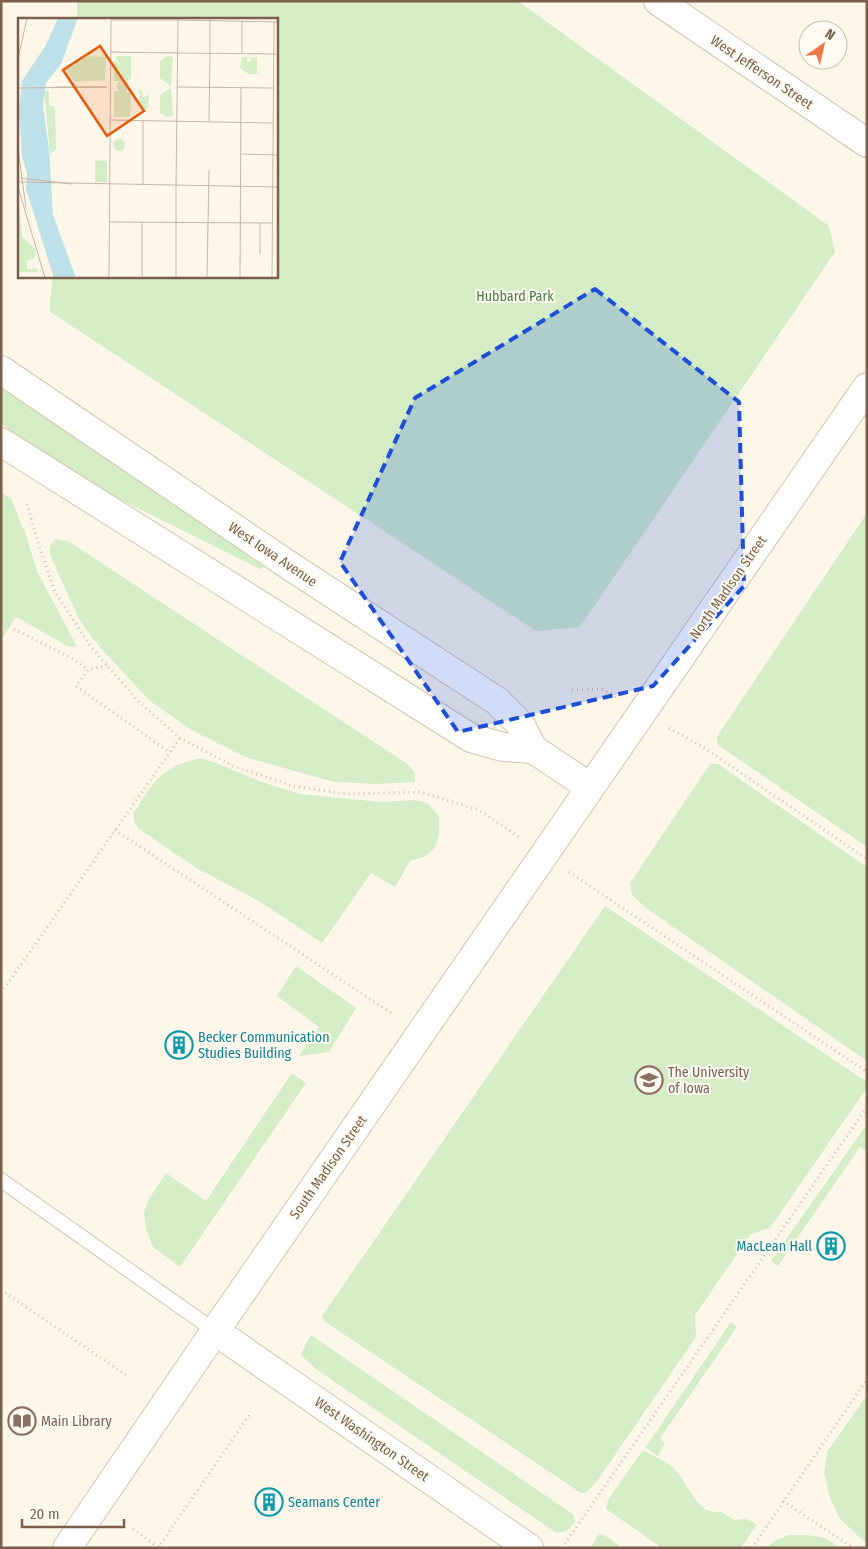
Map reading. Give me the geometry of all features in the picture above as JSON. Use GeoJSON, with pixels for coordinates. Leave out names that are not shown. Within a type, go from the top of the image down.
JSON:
{"type":"FeatureCollection","features":[{"type":"Feature","properties":{"kind":"street","name":"West Jefferson Street"},"geometry":{"type":"LineString","coordinates":[[658,1],[867,143]]}},
{"type":"Feature","properties":{"kind":"street","name":"West Iowa Avenue"},"geometry":{"type":"LineString","coordinates":[[1,370],[293,568],[497,701],[520,724],[533,749],[590,787]]}},
{"type":"Feature","properties":{"kind":"street","name":"North Madison Street"},"geometry":{"type":"LineString","coordinates":[[590,787],[867,387]]}},
{"type":"Feature","properties":{"kind":"street"},"geometry":{"type":"LineString","coordinates":[[1,442],[471,738],[503,748],[533,749]]}},
{"type":"Feature","properties":{"kind":"street","name":"South Madison Street"},"geometry":{"type":"LineString","coordinates":[[68,1548],[215,1331],[590,787]]}},
{"type":"Feature","properties":{"kind":"street","name":"West Washington Street"},"geometry":{"type":"LineString","coordinates":[[215,1331],[529,1548]]}},
{"type":"Feature","properties":{"kind":"lane"},"geometry":{"type":"LineString","coordinates":[[1,1180],[215,1331]]}},
{"type":"Feature","properties":{"kind":"path"},"geometry":{"type":"LineString","coordinates":[[27,504],[55,592],[91,647],[139,702],[180,738],[233,766],[293,786],[347,794],[421,792],[479,810],[488,816]]}},
{"type":"Feature","properties":{"kind":"path"},"geometry":{"type":"LineString","coordinates":[[14,629],[73,659],[88,670]]}},
{"type":"Feature","properties":{"kind":"path"},"geometry":{"type":"LineString","coordinates":[[107,665],[88,670],[76,686],[169,752]]}},
{"type":"Feature","properties":{"kind":"path"},"geometry":{"type":"LineString","coordinates":[[572,690],[601,689],[643,711]]}},
{"type":"Feature","properties":{"kind":"path"},"geometry":{"type":"LineString","coordinates":[[678,733],[703,747],[867,859]]}},
{"type":"Feature","properties":{"kind":"path"},"geometry":{"type":"LineString","coordinates":[[1,993],[180,738]]}},
{"type":"Feature","properties":{"kind":"path"},"geometry":{"type":"LineString","coordinates":[[116,830],[420,1033]]}},
{"type":"Feature","properties":{"kind":"path"},"geometry":{"type":"LineString","coordinates":[[578,878],[867,1072]]}},
{"type":"Feature","properties":{"kind":"path"},"geometry":{"type":"LineString","coordinates":[[562,1548],[867,1107]]}},
{"type":"Feature","properties":{"kind":"path"},"geometry":{"type":"LineString","coordinates":[[1,1290],[128,1377]]}},
{"type":"Feature","properties":{"kind":"path"},"geometry":{"type":"LineString","coordinates":[[752,1548],[867,1379]]}},
{"type":"Feature","properties":{"kind":"path"},"geometry":{"type":"LineString","coordinates":[[133,1529],[158,1547],[250,1414]]}},
{"type":"Feature","properties":{"kind":"path"},"geometry":{"type":"LineString","coordinates":[[783,1501],[853,1548]]}},
{"type":"Feature","properties":{"kind":"highlighted area"},"geometry":{"type":"Polygon","coordinates":[[[595,289],[739,402],[744,586],[653,686],[458,732],[340,562],[415,398],[595,289]]]}},
{"type":"Feature","properties":{"kind":"green space","name":"Hubbard Park"},"geometry":{"type":"Polygon","coordinates":[[[77,1],[518,1],[829,226],[835,252],[580,627],[536,631],[49,311],[53,278],[278,278],[278,18],[77,18],[77,1]]]}},
{"type":"Feature","properties":{"kind":"green space"},"geometry":{"type":"Polygon","coordinates":[[[1,385],[126,466],[264,567],[260,569],[113,496],[1,424],[1,385]]]}},
{"type":"Feature","properties":{"kind":"green space"},"geometry":{"type":"Polygon","coordinates":[[[1,492],[11,499],[26,535],[37,571],[77,647],[69,647],[16,617],[1,640],[1,492]]]}},
{"type":"Feature","properties":{"kind":"green space"},"geometry":{"type":"Polygon","coordinates":[[[867,513],[867,847],[718,745],[716,738],[867,513]]]}},
{"type":"Feature","properties":{"kind":"green space"},"geometry":{"type":"Polygon","coordinates":[[[56,539],[68,541],[406,763],[415,772],[415,782],[375,784],[334,782],[245,757],[191,730],[149,700],[97,644],[79,619],[50,555],[50,546],[56,539]]]}},
{"type":"Feature","properties":{"kind":"green space"},"geometry":{"type":"Polygon","coordinates":[[[200,758],[262,782],[300,794],[381,802],[415,800],[427,803],[439,816],[439,833],[436,846],[427,855],[410,861],[395,887],[371,873],[322,943],[259,901],[198,869],[139,829],[134,821],[133,814],[159,777],[176,766],[200,758]]]}},
{"type":"Feature","properties":{"kind":"green space"},"geometry":{"type":"Polygon","coordinates":[[[710,764],[718,764],[867,867],[867,1061],[646,908],[632,895],[630,883],[710,764]]]}},
{"type":"Feature","properties":{"kind":"green space"},"geometry":{"type":"Polygon","coordinates":[[[605,906],[866,1081],[866,1089],[770,1228],[751,1234],[695,1315],[696,1337],[597,1481],[587,1492],[581,1493],[324,1321],[322,1316],[605,906]]]}},
{"type":"Feature","properties":{"kind":"green space"},"geometry":{"type":"Polygon","coordinates":[[[296,966],[356,1008],[329,1052],[299,1056],[319,1027],[277,996],[296,966]]]}},
{"type":"Feature","properties":{"kind":"green space"},"geometry":{"type":"Polygon","coordinates":[[[292,1073],[306,1083],[180,1267],[153,1247],[146,1230],[144,1212],[149,1199],[166,1173],[206,1201],[292,1073]]]}},
{"type":"Feature","properties":{"kind":"green space"},"geometry":{"type":"Polygon","coordinates":[[[867,1124],[867,1151],[860,1147],[778,1266],[771,1261],[867,1124]]]}},
{"type":"Feature","properties":{"kind":"green space"},"geometry":{"type":"Polygon","coordinates":[[[731,1322],[737,1327],[661,1437],[665,1443],[658,1456],[645,1448],[731,1322]]]}},
{"type":"Feature","properties":{"kind":"green space"},"geometry":{"type":"Polygon","coordinates":[[[311,1335],[574,1515],[575,1522],[571,1527],[562,1532],[555,1532],[317,1370],[301,1355],[311,1335]]]}},
{"type":"Feature","properties":{"kind":"green space"},"geometry":{"type":"Polygon","coordinates":[[[867,1395],[867,1544],[840,1519],[830,1498],[824,1473],[827,1452],[867,1395]]]}},
{"type":"Feature","properties":{"kind":"green space"},"geometry":{"type":"Polygon","coordinates":[[[643,1450],[671,1466],[698,1503],[705,1508],[712,1512],[721,1512],[735,1520],[746,1519],[757,1524],[741,1548],[662,1548],[606,1509],[608,1500],[643,1450]]]}},
{"type":"Feature","properties":{"kind":"green space"},"geometry":{"type":"Polygon","coordinates":[[[600,1534],[604,1535],[623,1548],[591,1548],[600,1534]]]}},
{"type":"Feature","properties":{"kind":"green space"},"geometry":{"type":"Polygon","coordinates":[[[789,1535],[826,1538],[840,1548],[766,1548],[776,1540],[789,1535]]]}},
{"type":"Feature","properties":{"kind":"place","name":"Becker Communication Studies Building"},"geometry":{"type":"Point","coordinates":[179,1045]}},
{"type":"Feature","properties":{"kind":"place","name":"The University of Iowa"},"geometry":{"type":"Point","coordinates":[649,1080]}},
{"type":"Feature","properties":{"kind":"place","name":"MacLean Hall"},"geometry":{"type":"Point","coordinates":[831,1246]}},
{"type":"Feature","properties":{"kind":"place","name":"Main Library"},"geometry":{"type":"Point","coordinates":[22,1421]}},
{"type":"Feature","properties":{"kind":"place","name":"Seamans Center"},"geometry":{"type":"Point","coordinates":[269,1502]}}]}
